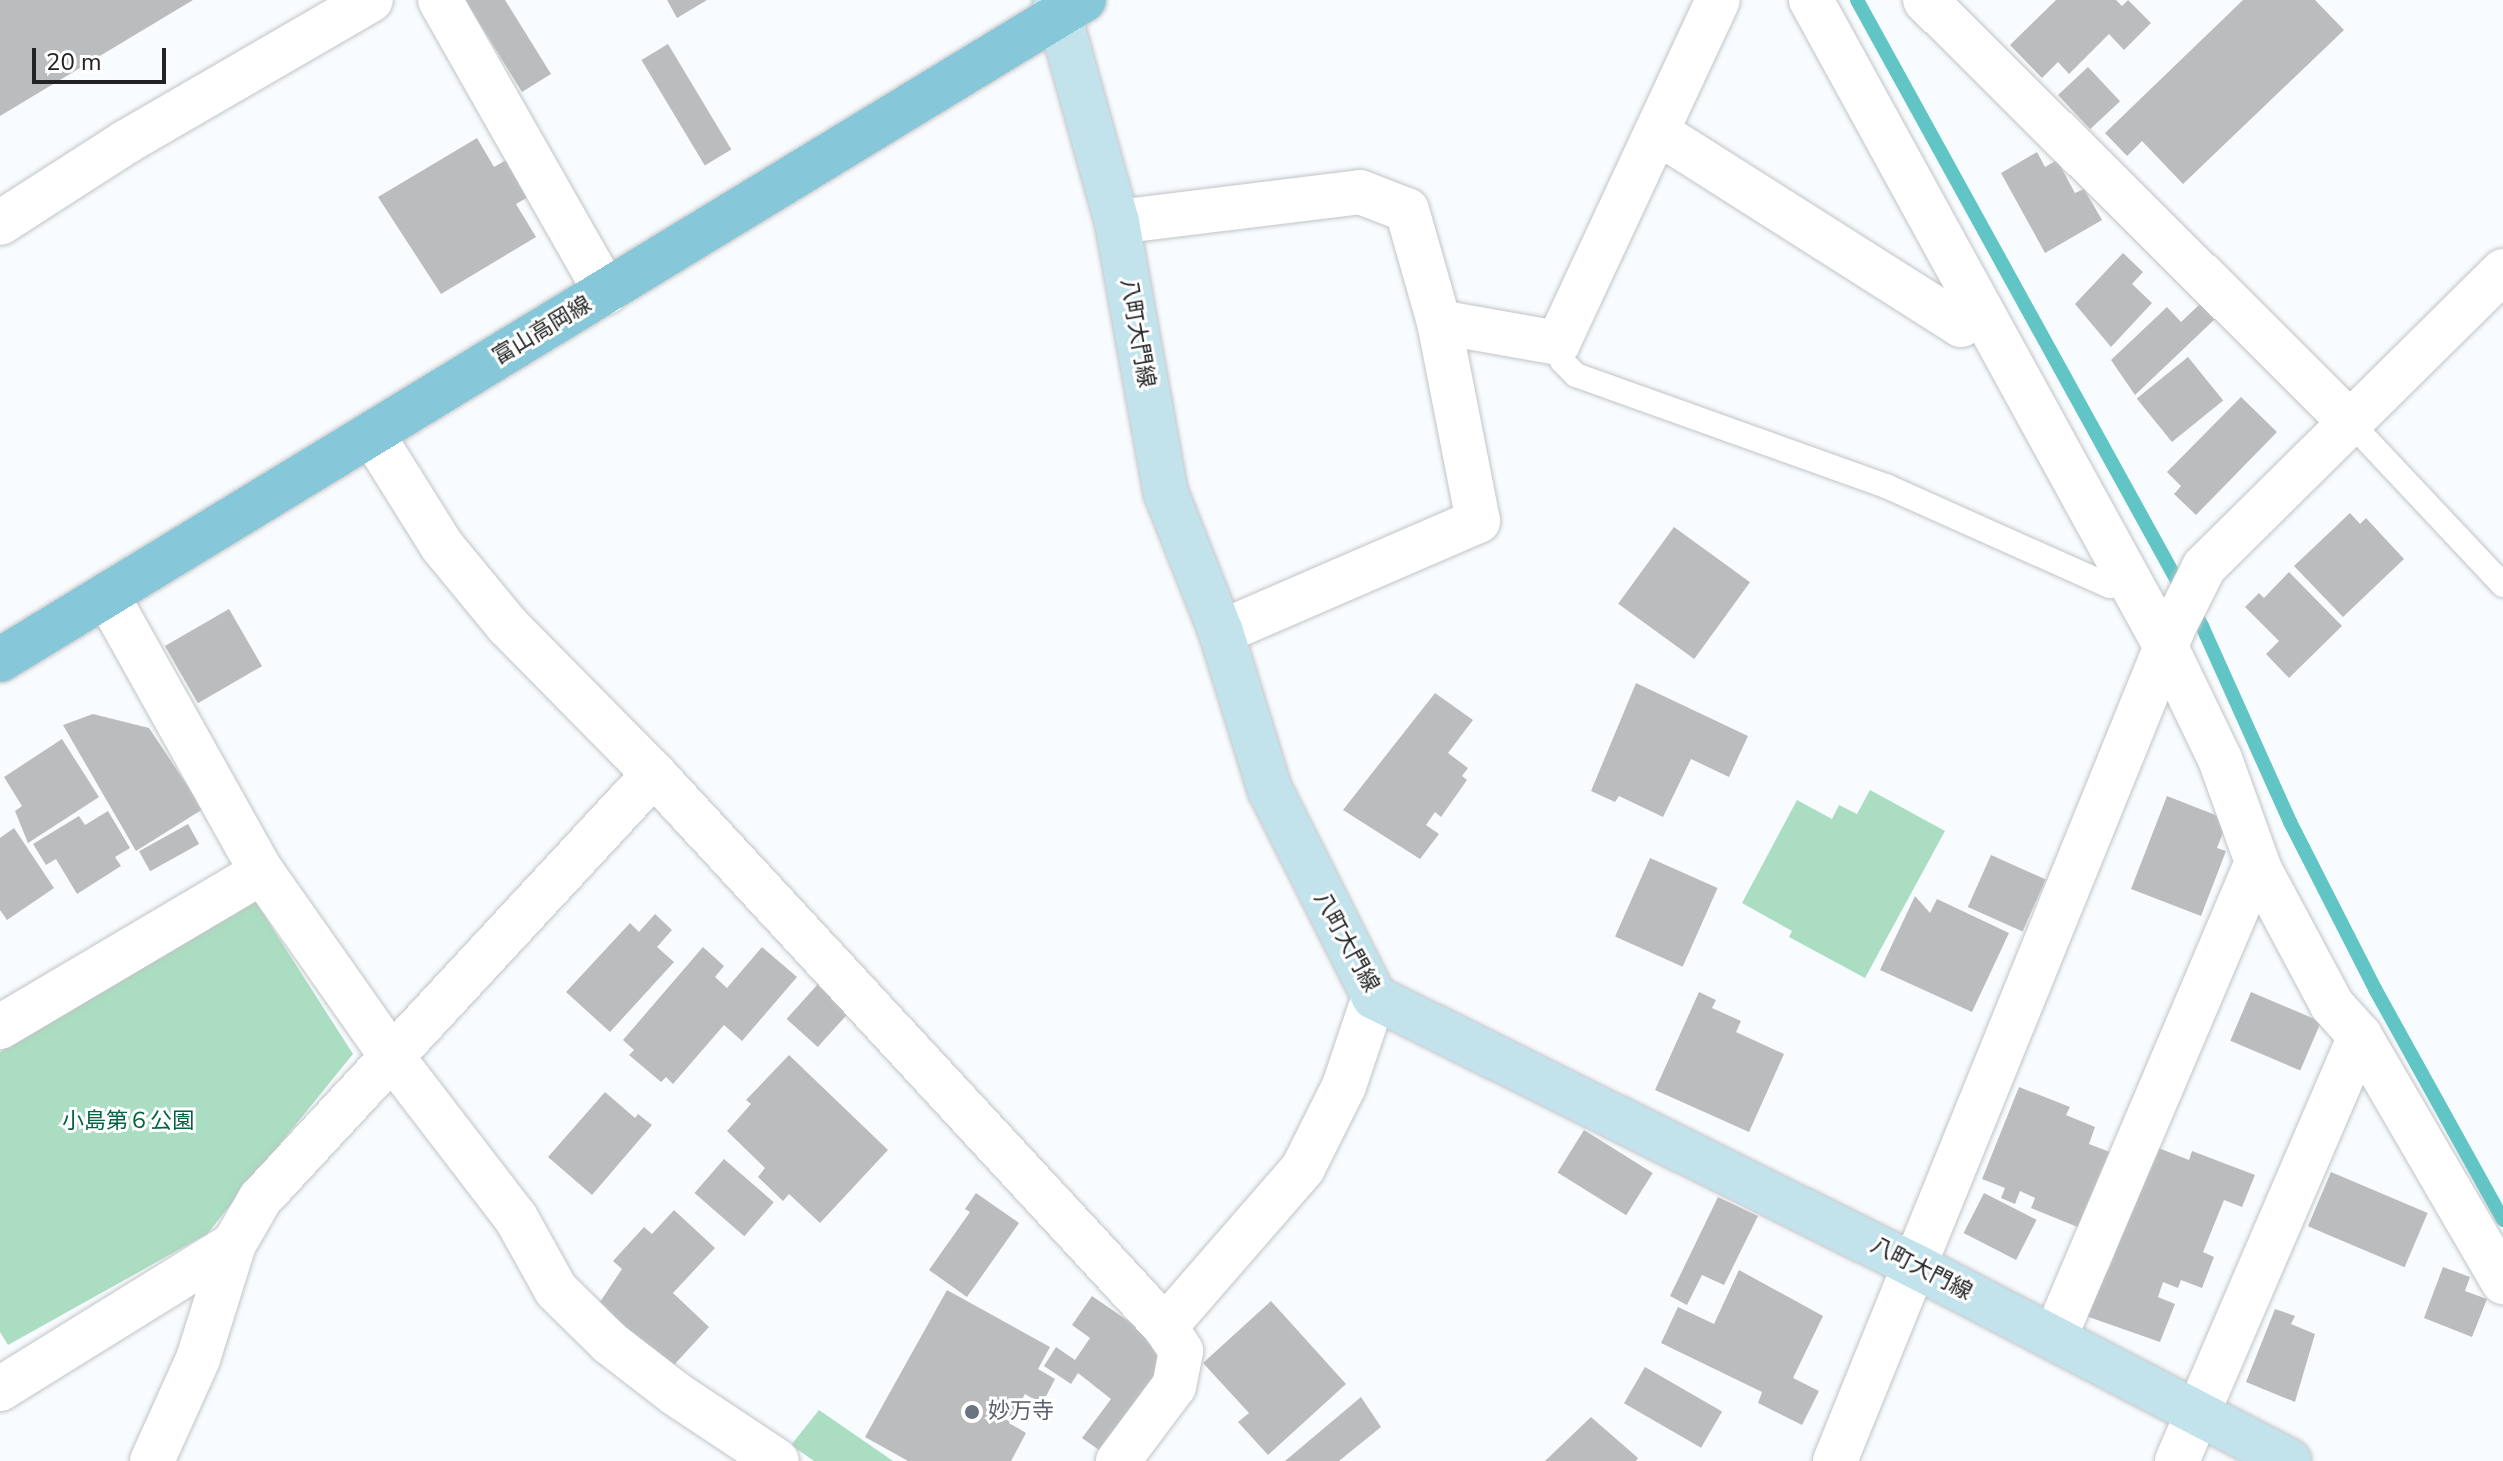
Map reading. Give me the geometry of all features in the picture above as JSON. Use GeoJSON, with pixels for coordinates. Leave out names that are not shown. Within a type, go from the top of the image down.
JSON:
{"type":"FeatureCollection","features":[{"type":"Feature","properties":{"kind":"main road","name":"富山高岡線"},"geometry":{"type":"LineString","coordinates":[[0,660],[606,292],[1066,5]]}},
{"type":"Feature","properties":{"kind":"main road","name":"八町大門線"},"geometry":{"type":"LineString","coordinates":[[1066,5],[1117,222],[1166,493],[1221,632],[1270,790],[1374,997],[2055,1337],[2198,1410],[2289,1461]]}},
{"type":"Feature","properties":{"kind":"street"},"geometry":{"type":"LineString","coordinates":[[0,223],[126,142],[371,0]]}},
{"type":"Feature","properties":{"kind":"street"},"geometry":{"type":"LineString","coordinates":[[440,0],[606,292]]}},
{"type":"Feature","properties":{"kind":"street"},"geometry":{"type":"LineString","coordinates":[[1439,322],[1558,343],[1718,0]]}},
{"type":"Feature","properties":{"kind":"street"},"geometry":{"type":"LineString","coordinates":[[1811,0],[2130,582],[2169,638],[2220,759],[2257,862],[2332,1005],[2360,1036],[2503,1282]]}},
{"type":"Feature","properties":{"kind":"street"},"geometry":{"type":"LineString","coordinates":[[1925,0],[2349,421]]}},
{"type":"Feature","properties":{"kind":"street"},"geometry":{"type":"LineString","coordinates":[[1657,132],[1961,325],[1981,310]]}},
{"type":"Feature","properties":{"kind":"street"},"geometry":{"type":"LineString","coordinates":[[1117,222],[1360,192],[1407,210],[1439,322],[1478,521],[1221,632]]}},
{"type":"Feature","properties":{"kind":"street"},"geometry":{"type":"LineString","coordinates":[[1835,1461],[2169,638],[2204,567],[2503,271]]}},
{"type":"Feature","properties":{"kind":"street"},"geometry":{"type":"LineString","coordinates":[[372,434],[442,546],[508,626],[654,774],[1165,1327],[1181,1351],[1174,1386],[1118,1461]]}},
{"type":"Feature","properties":{"kind":"street"},"geometry":{"type":"LineString","coordinates":[[108,597],[262,872],[390,1054],[516,1218],[556,1290],[610,1343],[676,1394],[777,1461]]}},
{"type":"Feature","properties":{"kind":"street"},"geometry":{"type":"LineString","coordinates":[[152,1461],[198,1359],[234,1244],[260,1199],[390,1054],[654,774]]}},
{"type":"Feature","properties":{"kind":"street"},"geometry":{"type":"LineString","coordinates":[[2055,1337],[2257,862]]}},
{"type":"Feature","properties":{"kind":"street"},"geometry":{"type":"LineString","coordinates":[[0,1027],[262,872]]}},
{"type":"Feature","properties":{"kind":"street"},"geometry":{"type":"LineString","coordinates":[[1165,1327],[1303,1168],[1344,1086],[1374,997]]}},
{"type":"Feature","properties":{"kind":"street"},"geometry":{"type":"LineString","coordinates":[[2177,1461],[2360,1036]]}},
{"type":"Feature","properties":{"kind":"street"},"geometry":{"type":"LineString","coordinates":[[1,1387],[234,1244]]}},
{"type":"Feature","properties":{"kind":"lane"},"geometry":{"type":"LineString","coordinates":[[1558,343],[1562,361],[1576,375],[1886,486],[2110,586],[2130,582]]}},
{"type":"Feature","properties":{"kind":"lane"},"geometry":{"type":"LineString","coordinates":[[2349,421],[2503,585]]}},
{"type":"Feature","properties":{"kind":"green space"},"geometry":{"type":"Polygon","coordinates":[[[1870,790],[1945,831],[1865,978],[1789,937],[1792,931],[1742,903],[1797,800],[1832,819],[1839,805],[1857,814],[1870,790]]]}},
{"type":"Feature","properties":{"kind":"green space","name":"小島第６公園"},"geometry":{"type":"Polygon","coordinates":[[[248,890],[353,1054],[207,1234],[8,1345],[0,1332],[0,1052],[248,890]]]}},
{"type":"Feature","properties":{"kind":"green space"},"geometry":{"type":"Polygon","coordinates":[[[819,1410],[893,1461],[814,1461],[791,1445],[819,1410]]]}},
{"type":"Feature","properties":{"kind":"building"},"geometry":{"type":"Polygon","coordinates":[[[0,0],[193,0],[0,116],[0,0]]]}},
{"type":"Feature","properties":{"kind":"building"},"geometry":{"type":"Polygon","coordinates":[[[465,0],[505,0],[551,74],[522,92],[465,0]]]}},
{"type":"Feature","properties":{"kind":"building"},"geometry":{"type":"Polygon","coordinates":[[[667,0],[707,0],[677,18],[667,0]]]}},
{"type":"Feature","properties":{"kind":"building"},"geometry":{"type":"Polygon","coordinates":[[[2056,0],[2116,0],[2122,6],[2128,0],[2151,23],[2124,50],[2109,34],[2069,74],[2058,62],[2042,78],[2010,45],[2056,0]]]}},
{"type":"Feature","properties":{"kind":"building"},"geometry":{"type":"Polygon","coordinates":[[[2243,0],[2315,0],[2344,30],[2183,184],[2142,141],[2127,156],[2105,133],[2243,0]]]}},
{"type":"Feature","properties":{"kind":"building"},"geometry":{"type":"Polygon","coordinates":[[[668,44],[731,149],[705,165],[641,60],[668,44]]]}},
{"type":"Feature","properties":{"kind":"building"},"geometry":{"type":"Polygon","coordinates":[[[2088,67],[2120,101],[2090,129],[2058,95],[2088,67]]]}},
{"type":"Feature","properties":{"kind":"building"},"geometry":{"type":"Polygon","coordinates":[[[477,138],[494,167],[508,159],[530,196],[516,204],[536,237],[441,294],[378,197],[477,138]]]}},
{"type":"Feature","properties":{"kind":"building"},"geometry":{"type":"Polygon","coordinates":[[[2037,152],[2045,167],[2057,160],[2075,193],[2084,189],[2102,220],[2045,253],[2001,173],[2037,152]]]}},
{"type":"Feature","properties":{"kind":"building"},"geometry":{"type":"Polygon","coordinates":[[[2123,253],[2143,272],[2132,284],[2152,303],[2111,347],[2075,304],[2123,253]]]}},
{"type":"Feature","properties":{"kind":"building"},"geometry":{"type":"Polygon","coordinates":[[[2200,304],[2215,319],[2135,395],[2111,360],[2167,307],[2181,322],[2200,304]]]}},
{"type":"Feature","properties":{"kind":"building"},"geometry":{"type":"Polygon","coordinates":[[[2188,357],[2223,401],[2172,442],[2137,399],[2188,357]]]}},
{"type":"Feature","properties":{"kind":"building"},"geometry":{"type":"Polygon","coordinates":[[[2241,397],[2277,432],[2196,515],[2174,494],[2181,486],[2167,472],[2241,397]]]}},
{"type":"Feature","properties":{"kind":"building"},"geometry":{"type":"Polygon","coordinates":[[[2350,513],[2360,524],[2366,518],[2404,559],[2343,617],[2294,566],[2350,513]]]}},
{"type":"Feature","properties":{"kind":"building"},"geometry":{"type":"Polygon","coordinates":[[[1674,527],[1750,582],[1694,659],[1618,604],[1674,527]]]}},
{"type":"Feature","properties":{"kind":"building"},"geometry":{"type":"Polygon","coordinates":[[[2289,572],[2342,626],[2289,678],[2266,654],[2279,641],[2245,607],[2259,593],[2264,598],[2289,572]]]}},
{"type":"Feature","properties":{"kind":"building"},"geometry":{"type":"Polygon","coordinates":[[[229,609],[262,666],[198,703],[165,646],[229,609]]]}},
{"type":"Feature","properties":{"kind":"building"},"geometry":{"type":"Polygon","coordinates":[[[1636,683],[1748,736],[1729,777],[1691,759],[1663,817],[1619,796],[1615,802],[1591,791],[1636,683]]]}},
{"type":"Feature","properties":{"kind":"building"},"geometry":{"type":"Polygon","coordinates":[[[1435,693],[1473,720],[1448,753],[1468,768],[1462,776],[1467,780],[1441,817],[1435,812],[1426,825],[1439,834],[1420,859],[1343,810],[1435,693]]]}},
{"type":"Feature","properties":{"kind":"building"},"geometry":{"type":"Polygon","coordinates":[[[93,714],[149,728],[203,809],[136,851],[63,725],[93,714]]]}},
{"type":"Feature","properties":{"kind":"building"},"geometry":{"type":"Polygon","coordinates":[[[62,739],[99,797],[28,843],[15,811],[22,806],[4,777],[62,739]]]}},
{"type":"Feature","properties":{"kind":"building"},"geometry":{"type":"Polygon","coordinates":[[[2167,796],[2228,820],[2217,848],[2226,851],[2201,916],[2131,889],[2167,796]]]}},
{"type":"Feature","properties":{"kind":"building"},"geometry":{"type":"Polygon","coordinates":[[[108,811],[130,848],[115,857],[121,866],[77,894],[56,859],[46,865],[33,844],[79,816],[85,825],[108,811]]]}},
{"type":"Feature","properties":{"kind":"building"},"geometry":{"type":"Polygon","coordinates":[[[188,824],[199,844],[150,871],[139,851],[188,824]]]}},
{"type":"Feature","properties":{"kind":"building"},"geometry":{"type":"Polygon","coordinates":[[[14,828],[54,888],[7,920],[0,910],[0,838],[14,828]]]}},
{"type":"Feature","properties":{"kind":"building"},"geometry":{"type":"Polygon","coordinates":[[[1991,855],[2046,879],[2023,931],[1968,907],[1991,855]]]}},
{"type":"Feature","properties":{"kind":"building"},"geometry":{"type":"Polygon","coordinates":[[[1650,858],[1718,888],[1683,967],[1615,937],[1650,858]]]}},
{"type":"Feature","properties":{"kind":"building"},"geometry":{"type":"Polygon","coordinates":[[[1915,896],[1930,913],[1937,899],[2009,933],[1972,1012],[1880,970],[1915,896]]]}},
{"type":"Feature","properties":{"kind":"building"},"geometry":{"type":"Polygon","coordinates":[[[655,914],[672,930],[657,947],[674,962],[610,1032],[566,992],[630,923],[639,932],[655,914]]]}},
{"type":"Feature","properties":{"kind":"building"},"geometry":{"type":"Polygon","coordinates":[[[703,947],[724,966],[715,977],[727,988],[762,947],[797,977],[742,1041],[724,1025],[673,1084],[666,1077],[661,1082],[629,1055],[634,1050],[623,1040],[703,947]]]}},
{"type":"Feature","properties":{"kind":"building"},"geometry":{"type":"Polygon","coordinates":[[[818,984],[849,1012],[818,1047],[787,1019],[818,984]]]}},
{"type":"Feature","properties":{"kind":"building"},"geometry":{"type":"Polygon","coordinates":[[[1699,992],[1716,1000],[1712,1008],[1741,1021],[1736,1032],[1784,1054],[1749,1132],[1655,1090],[1699,992]]]}},
{"type":"Feature","properties":{"kind":"building"},"geometry":{"type":"Polygon","coordinates":[[[2251,992],[2321,1022],[2300,1070],[2230,1041],[2251,992]]]}},
{"type":"Feature","properties":{"kind":"building"},"geometry":{"type":"Polygon","coordinates":[[[789,1055],[888,1150],[820,1223],[789,1194],[783,1201],[758,1177],[765,1168],[727,1131],[751,1104],[746,1100],[789,1055]]]}},
{"type":"Feature","properties":{"kind":"building"},"geometry":{"type":"Polygon","coordinates":[[[2019,1087],[2070,1107],[2066,1115],[2095,1127],[2089,1144],[2115,1154],[2085,1230],[2031,1208],[2035,1198],[2020,1191],[2015,1204],[2001,1198],[2005,1188],[1982,1179],[2019,1087]]]}},
{"type":"Feature","properties":{"kind":"building"},"geometry":{"type":"Polygon","coordinates":[[[605,1092],[635,1118],[638,1114],[652,1125],[592,1195],[548,1157],[605,1092]]]}},
{"type":"Feature","properties":{"kind":"building"},"geometry":{"type":"Polygon","coordinates":[[[1584,1130],[1653,1173],[1626,1215],[1558,1172],[1584,1130]]]}},
{"type":"Feature","properties":{"kind":"building"},"geometry":{"type":"Polygon","coordinates":[[[2156,1147],[2189,1160],[2192,1151],[2255,1175],[2242,1207],[2224,1200],[2203,1252],[2214,1257],[2202,1288],[2181,1280],[2178,1288],[2163,1282],[2158,1297],[2175,1304],[2160,1342],[2083,1315],[2102,1269],[2108,1271],[2156,1147]]]}},
{"type":"Feature","properties":{"kind":"building"},"geometry":{"type":"Polygon","coordinates":[[[724,1159],[774,1202],[744,1236],[694,1193],[724,1159]]]}},
{"type":"Feature","properties":{"kind":"building"},"geometry":{"type":"Polygon","coordinates":[[[2331,1172],[2428,1213],[2405,1267],[2308,1226],[2331,1172]]]}},
{"type":"Feature","properties":{"kind":"building"},"geometry":{"type":"Polygon","coordinates":[[[976,1193],[1019,1223],[967,1297],[929,1270],[970,1212],[965,1209],[976,1193]]]}},
{"type":"Feature","properties":{"kind":"building"},"geometry":{"type":"Polygon","coordinates":[[[1984,1193],[2037,1220],[2016,1260],[1964,1233],[1984,1193]]]}},
{"type":"Feature","properties":{"kind":"building"},"geometry":{"type":"Polygon","coordinates":[[[1718,1197],[1758,1216],[1724,1285],[1702,1275],[1687,1305],[1670,1296],[1718,1197]]]}},
{"type":"Feature","properties":{"kind":"building"},"geometry":{"type":"Polygon","coordinates":[[[674,1210],[715,1248],[673,1293],[709,1327],[673,1366],[598,1305],[622,1269],[613,1261],[644,1227],[652,1234],[674,1210]]]}},
{"type":"Feature","properties":{"kind":"building"},"geometry":{"type":"Polygon","coordinates":[[[2443,1267],[2470,1277],[2465,1291],[2487,1299],[2472,1337],[2424,1318],[2443,1267]]]}},
{"type":"Feature","properties":{"kind":"building"},"geometry":{"type":"Polygon","coordinates":[[[1739,1270],[1823,1316],[1793,1378],[1819,1391],[1802,1425],[1758,1403],[1762,1392],[1661,1343],[1678,1307],[1714,1324],[1739,1270]]]}},
{"type":"Feature","properties":{"kind":"building","name":"妙万寺"},"geometry":{"type":"Polygon","coordinates":[[[947,1290],[1050,1347],[1038,1369],[1055,1379],[1042,1404],[1025,1394],[1009,1423],[1026,1433],[1011,1461],[908,1461],[865,1437],[947,1290]]]}},
{"type":"Feature","properties":{"kind":"building"},"geometry":{"type":"Polygon","coordinates":[[[1092,1296],[1153,1338],[1161,1369],[1099,1450],[1082,1438],[1111,1399],[1078,1373],[1071,1384],[1044,1366],[1056,1347],[1075,1360],[1090,1338],[1072,1325],[1092,1296]]]}},
{"type":"Feature","properties":{"kind":"building"},"geometry":{"type":"Polygon","coordinates":[[[1271,1301],[1346,1384],[1268,1455],[1238,1422],[1249,1413],[1203,1363],[1271,1301]]]}},
{"type":"Feature","properties":{"kind":"building"},"geometry":{"type":"Polygon","coordinates":[[[2275,1309],[2295,1316],[2291,1324],[2315,1334],[2295,1402],[2246,1382],[2275,1309]]]}},
{"type":"Feature","properties":{"kind":"building"},"geometry":{"type":"Polygon","coordinates":[[[1645,1367],[1722,1412],[1701,1448],[1624,1403],[1645,1367]]]}},
{"type":"Feature","properties":{"kind":"building"},"geometry":{"type":"Polygon","coordinates":[[[1361,1397],[1381,1427],[1339,1461],[1285,1461],[1361,1397]]]}},
{"type":"Feature","properties":{"kind":"building"},"geometry":{"type":"Polygon","coordinates":[[[1591,1417],[1638,1458],[1636,1461],[1545,1461],[1591,1417]]]}},
{"type":"Feature","properties":{"kind":"waterway"},"geometry":{"type":"LineString","coordinates":[[1857,0],[2202,626],[2290,822],[2375,989],[2503,1220]]}},
{"type":"Feature","properties":{"kind":"place","name":"妙万寺"},"geometry":{"type":"Point","coordinates":[972,1412]}}]}
